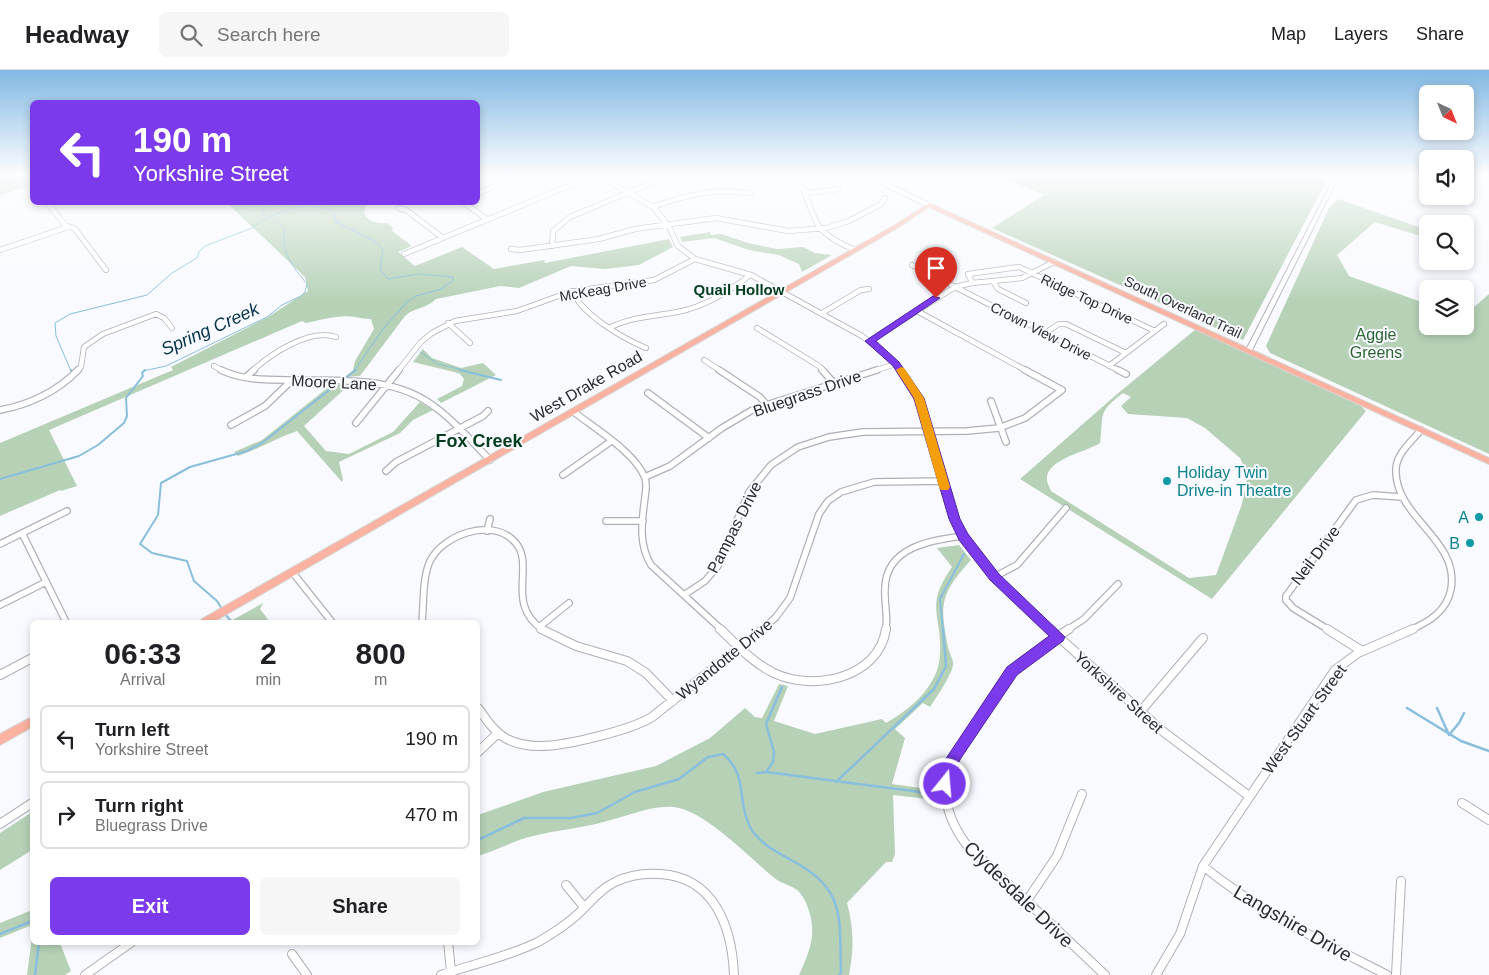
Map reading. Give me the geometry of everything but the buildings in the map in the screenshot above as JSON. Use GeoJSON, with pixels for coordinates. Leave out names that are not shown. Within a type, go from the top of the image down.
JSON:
{"type":"FeatureCollection","features":[{"type":"Feature","properties":{"kind":"main road","name":"West Drake Road"},"geometry":{"type":"LineString","coordinates":[[210,620],[912,218]]}},
{"type":"Feature","properties":{"kind":"main road","name":"South Overland Trail"},"geometry":{"type":"LineString","coordinates":[[958,218],[1489,461]]}},
{"type":"Feature","properties":{"kind":"main road"},"geometry":{"type":"LineString","coordinates":[[0,740],[30,723]]}},
{"type":"Feature","properties":{"kind":"street"},"geometry":{"type":"LineString","coordinates":[[58,218],[64,226],[75,229],[106,270]]}},
{"type":"Feature","properties":{"kind":"street"},"geometry":{"type":"LineString","coordinates":[[417,218],[443,238]]}},
{"type":"Feature","properties":{"kind":"street"},"geometry":{"type":"LineString","coordinates":[[404,254],[492,218]]}},
{"type":"Feature","properties":{"kind":"street"},"geometry":{"type":"LineString","coordinates":[[552,246],[553,231],[569,218]]}},
{"type":"Feature","properties":{"kind":"street","name":"Yorkshire Street"},"geometry":{"type":"LineString","coordinates":[[663,218],[678,246],[695,259],[750,274],[870,341],[896,364],[919,398],[954,519],[963,536],[994,577],[1140,712],[1189,752],[1249,796]]}},
{"type":"Feature","properties":{"kind":"street"},"geometry":{"type":"LineString","coordinates":[[511,249],[520,250],[552,246],[606,238],[635,229],[721,218]]}},
{"type":"Feature","properties":{"kind":"street"},"geometry":{"type":"LineString","coordinates":[[724,218],[795,231],[820,228],[853,218]]}},
{"type":"Feature","properties":{"kind":"street"},"geometry":{"type":"LineString","coordinates":[[816,218],[820,228],[833,239],[855,250]]}},
{"type":"Feature","properties":{"kind":"street"},"geometry":{"type":"LineString","coordinates":[[1248,350],[1315,218]]}},
{"type":"Feature","properties":{"kind":"street"},"geometry":{"type":"LineString","coordinates":[[0,250],[68,227]]}},
{"type":"Feature","properties":{"kind":"street","name":"McKeag Drive"},"geometry":{"type":"LineString","coordinates":[[356,422],[421,342],[431,333],[448,323],[474,316],[520,310],[572,291],[654,280],[695,259]]}},
{"type":"Feature","properties":{"kind":"street"},"geometry":{"type":"LineString","coordinates":[[870,341],[955,287],[972,282],[1016,279],[1034,274],[1054,262]]}},
{"type":"Feature","properties":{"kind":"street","name":"Crown View Drive"},"geometry":{"type":"LineString","coordinates":[[912,265],[1126,374]]}},
{"type":"Feature","properties":{"kind":"street","name":"Ridge Top Drive"},"geometry":{"type":"LineString","coordinates":[[972,282],[968,274],[1019,267],[1155,331]]}},
{"type":"Feature","properties":{"kind":"street"},"geometry":{"type":"LineString","coordinates":[[610,326],[633,317],[681,311],[697,306],[735,286],[750,274]]}},
{"type":"Feature","properties":{"kind":"street"},"geometry":{"type":"LineString","coordinates":[[993,281],[1000,291],[1026,303]]}},
{"type":"Feature","properties":{"kind":"street"},"geometry":{"type":"LineString","coordinates":[[822,313],[861,290],[869,289]]}},
{"type":"Feature","properties":{"kind":"street"},"geometry":{"type":"LineString","coordinates":[[572,291],[579,303],[632,342],[646,348]]}},
{"type":"Feature","properties":{"kind":"street","name":"Pampas Drive"},"geometry":{"type":"LineString","coordinates":[[684,595],[711,575],[718,565],[748,494],[762,474],[777,460],[801,446],[829,436],[859,433],[999,428],[1025,419],[1062,390],[917,311]]}},
{"type":"Feature","properties":{"kind":"street"},"geometry":{"type":"LineString","coordinates":[[0,410],[13,408],[44,394],[72,375],[82,364],[81,356],[84,346],[103,334],[156,314],[164,318],[172,328]]}},
{"type":"Feature","properties":{"kind":"street"},"geometry":{"type":"LineString","coordinates":[[448,323],[470,343]]}},
{"type":"Feature","properties":{"kind":"street"},"geometry":{"type":"LineString","coordinates":[[1045,333],[1059,324],[1066,324],[1126,353]]}},
{"type":"Feature","properties":{"kind":"street"},"geometry":{"type":"LineString","coordinates":[[1109,366],[1164,324]]}},
{"type":"Feature","properties":{"kind":"street"},"geometry":{"type":"LineString","coordinates":[[757,328],[819,366],[834,383]]}},
{"type":"Feature","properties":{"kind":"street"},"geometry":{"type":"LineString","coordinates":[[246,377],[266,359],[287,346],[313,338],[336,337]]}},
{"type":"Feature","properties":{"kind":"street"},"geometry":{"type":"LineString","coordinates":[[704,360],[760,397],[766,404]]}},
{"type":"Feature","properties":{"kind":"street","name":"Bluegrass Drive"},"geometry":{"type":"LineString","coordinates":[[645,476],[670,466],[733,420],[766,404],[896,364]]}},
{"type":"Feature","properties":{"kind":"street","name":"Moore Lane"},"geometry":{"type":"LineString","coordinates":[[214,366],[226,372],[246,377],[350,381],[387,385],[412,393],[429,402],[490,460]]}},
{"type":"Feature","properties":{"kind":"street"},"geometry":{"type":"LineString","coordinates":[[231,425],[265,406],[292,380]]}},
{"type":"Feature","properties":{"kind":"street"},"geometry":{"type":"LineString","coordinates":[[648,393],[710,438]]}},
{"type":"Feature","properties":{"kind":"street"},"geometry":{"type":"LineString","coordinates":[[991,402],[999,428],[1006,442]]}},
{"type":"Feature","properties":{"kind":"street"},"geometry":{"type":"LineString","coordinates":[[386,471],[396,462],[459,429],[488,411]]}},
{"type":"Feature","properties":{"kind":"street"},"geometry":{"type":"LineString","coordinates":[[574,412],[634,461],[645,476],[646,488],[641,541],[645,557],[740,648],[767,670],[787,678],[801,681],[834,679],[858,670],[873,659],[885,638],[886,576],[892,563],[905,552],[918,547],[963,536]]}},
{"type":"Feature","properties":{"kind":"street","name":"West Stuart Street"},"geometry":{"type":"LineString","coordinates":[[1156,975],[1179,938],[1196,880],[1203,866],[1335,670],[1347,659],[1434,617],[1445,606],[1451,591],[1451,569],[1443,550],[1432,533],[1402,497],[1397,484],[1396,466],[1398,459],[1421,430]]}},
{"type":"Feature","properties":{"kind":"street"},"geometry":{"type":"LineString","coordinates":[[563,475],[610,442]]}},
{"type":"Feature","properties":{"kind":"street","name":"Wyandotte Drive"},"geometry":{"type":"LineString","coordinates":[[480,710],[498,733],[518,744],[540,747],[633,726],[652,717],[740,648],[776,617],[790,598],[802,570],[819,514],[823,506],[833,496],[845,489],[862,484],[943,481]]}},
{"type":"Feature","properties":{"kind":"street","name":"Neil Drive"},"geometry":{"type":"LineString","coordinates":[[1362,651],[1293,608],[1286,600],[1286,596],[1356,500],[1372,494],[1402,497]]}},
{"type":"Feature","properties":{"kind":"street"},"geometry":{"type":"LineString","coordinates":[[994,577],[1017,566],[1040,536],[1066,508]]}},
{"type":"Feature","properties":{"kind":"street"},"geometry":{"type":"LineString","coordinates":[[0,544],[67,511]]}},
{"type":"Feature","properties":{"kind":"street"},"geometry":{"type":"LineString","coordinates":[[487,531],[490,519]]}},
{"type":"Feature","properties":{"kind":"street"},"geometry":{"type":"LineString","coordinates":[[606,520],[643,520]]}},
{"type":"Feature","properties":{"kind":"street"},"geometry":{"type":"LineString","coordinates":[[422,620],[427,568],[434,554],[446,543],[470,532],[487,531],[504,534],[518,545],[522,553],[521,591],[523,607],[529,618],[539,628],[554,638],[637,666],[673,700]]}},
{"type":"Feature","properties":{"kind":"street"},"geometry":{"type":"LineString","coordinates":[[22,533],[65,620]]}},
{"type":"Feature","properties":{"kind":"street"},"geometry":{"type":"LineString","coordinates":[[293,573],[330,620]]}},
{"type":"Feature","properties":{"kind":"street"},"geometry":{"type":"LineString","coordinates":[[0,605],[46,582]]}},
{"type":"Feature","properties":{"kind":"street","name":"Clydesdale Drive"},"geometry":{"type":"LineString","coordinates":[[1105,975],[1026,902],[956,833],[950,820],[945,784],[950,765],[956,753],[1012,671],[1084,619],[1118,584]]}},
{"type":"Feature","properties":{"kind":"street"},"geometry":{"type":"LineString","coordinates":[[539,628],[569,603]]}},
{"type":"Feature","properties":{"kind":"street"},"geometry":{"type":"LineString","coordinates":[[1140,712],[1203,638]]}},
{"type":"Feature","properties":{"kind":"street"},"geometry":{"type":"LineString","coordinates":[[0,675],[30,659]]}},
{"type":"Feature","properties":{"kind":"street"},"geometry":{"type":"LineString","coordinates":[[480,750],[498,733]]}},
{"type":"Feature","properties":{"kind":"street"},"geometry":{"type":"LineString","coordinates":[[1026,902],[1057,856],[1082,794]]}},
{"type":"Feature","properties":{"kind":"street"},"geometry":{"type":"LineString","coordinates":[[1462,803],[1489,820]]}},
{"type":"Feature","properties":{"kind":"street"},"geometry":{"type":"LineString","coordinates":[[0,824],[30,804]]}},
{"type":"Feature","properties":{"kind":"street","name":"Langshire Drive"},"geometry":{"type":"LineString","coordinates":[[1203,866],[1232,890],[1281,921],[1387,975]]}},
{"type":"Feature","properties":{"kind":"street"},"geometry":{"type":"LineString","coordinates":[[441,975],[517,952],[555,932],[604,889],[622,879],[654,874],[675,876],[688,881],[700,888],[715,903],[731,933],[734,948],[734,975]]}},
{"type":"Feature","properties":{"kind":"street"},"geometry":{"type":"LineString","coordinates":[[1396,975],[1401,881]]}},
{"type":"Feature","properties":{"kind":"street"},"geometry":{"type":"LineString","coordinates":[[566,885],[584,907]]}},
{"type":"Feature","properties":{"kind":"street"},"geometry":{"type":"LineString","coordinates":[[86,975],[128,945]]}},
{"type":"Feature","properties":{"kind":"street"},"geometry":{"type":"LineString","coordinates":[[448,945],[451,971]]}},
{"type":"Feature","properties":{"kind":"street"},"geometry":{"type":"LineString","coordinates":[[292,954],[307,975]]}},
{"type":"Feature","properties":{"kind":"green space"},"geometry":{"type":"Polygon","coordinates":[[[243,218],[368,218],[374,222],[387,223],[394,229],[391,230],[412,246],[398,252],[415,266],[462,247],[494,269],[544,260],[545,263],[669,239],[673,247],[639,265],[605,269],[571,266],[519,288],[500,286],[436,299],[405,316],[360,376],[345,377],[353,370],[355,361],[374,329],[371,319],[343,316],[306,323],[302,321],[49,430],[77,486],[60,490],[0,516],[0,443],[173,370],[171,367],[268,317],[308,291],[305,277],[243,218]]]}},
{"type":"Feature","properties":{"kind":"green space"},"geometry":{"type":"Polygon","coordinates":[[[1007,218],[1307,218],[1243,340],[992,228],[1007,218]]]}},
{"type":"Feature","properties":{"kind":"green space","name":"Aggie Greens"},"geometry":{"type":"Polygon","coordinates":[[[1324,218],[1393,218],[1419,227],[1419,236],[1375,222],[1337,255],[1349,276],[1419,301],[1419,335],[1474,335],[1474,307],[1489,294],[1489,454],[1270,353],[1266,346],[1324,218]]]}},
{"type":"Feature","properties":{"kind":"green space"},"geometry":{"type":"Polygon","coordinates":[[[710,232],[711,235],[721,234],[748,243],[777,249],[803,247],[815,253],[832,255],[802,272],[799,264],[779,255],[749,250],[714,238],[682,242],[680,237],[710,232]]]}},
{"type":"Feature","properties":{"kind":"green space"},"geometry":{"type":"Polygon","coordinates":[[[1196,329],[1361,406],[1366,411],[1212,599],[1020,479],[1116,395],[1196,329]],[[1123,393],[1105,410],[1102,419],[1100,443],[1059,461],[1053,467],[1048,473],[1047,480],[1051,491],[1189,578],[1216,575],[1242,504],[1248,475],[1240,458],[1205,428],[1187,418],[1128,414],[1121,406],[1131,397],[1123,393]]]}},
{"type":"Feature","properties":{"kind":"green space"},"geometry":{"type":"Polygon","coordinates":[[[423,349],[432,358],[461,368],[483,363],[496,375],[441,403],[437,399],[462,386],[464,379],[460,374],[454,372],[413,362],[423,349]]]}},
{"type":"Feature","properties":{"kind":"green space"},"geometry":{"type":"Polygon","coordinates":[[[331,385],[349,385],[304,426],[326,451],[349,454],[393,432],[420,402],[433,410],[413,420],[400,433],[339,462],[342,482],[297,431],[238,456],[234,452],[262,440],[331,385]]]}},
{"type":"Feature","properties":{"kind":"green space"},"geometry":{"type":"Polygon","coordinates":[[[959,545],[971,560],[953,581],[948,590],[943,609],[945,632],[953,666],[930,707],[923,703],[895,729],[905,738],[892,784],[935,790],[936,800],[893,795],[895,854],[892,862],[886,862],[847,903],[853,939],[849,975],[799,975],[810,948],[812,931],[810,913],[802,896],[795,888],[777,880],[712,825],[686,810],[674,807],[649,809],[598,823],[533,836],[480,855],[480,814],[543,792],[656,766],[710,738],[745,708],[755,717],[762,718],[779,684],[788,686],[774,721],[815,734],[882,719],[886,723],[905,711],[929,686],[935,676],[938,665],[940,640],[936,601],[952,567],[937,548],[959,545]]]}},
{"type":"Feature","properties":{"kind":"green space"},"geometry":{"type":"Polygon","coordinates":[[[263,603],[260,609],[268,620],[233,620],[263,603]]]}},
{"type":"Feature","properties":{"kind":"green space"},"geometry":{"type":"Polygon","coordinates":[[[30,813],[30,851],[0,870],[0,833],[30,813]]]}},
{"type":"Feature","properties":{"kind":"green space"},"geometry":{"type":"Polygon","coordinates":[[[30,911],[30,926],[0,938],[0,923],[30,911]]]}},
{"type":"Feature","properties":{"kind":"green space"},"geometry":{"type":"Polygon","coordinates":[[[31,945],[61,945],[71,971],[65,975],[27,975],[31,945]]]}},
{"type":"Feature","properties":{"kind":"waterway"},"geometry":{"type":"LineString","coordinates":[[71,371],[56,336],[55,323],[70,314],[147,295],[172,273],[197,258],[199,252],[205,246],[252,228],[266,218]]}},
{"type":"Feature","properties":{"kind":"waterway"},"geometry":{"type":"LineString","coordinates":[[335,218],[336,222],[375,241],[383,249],[380,269],[388,279],[419,274],[453,277],[453,281],[441,289],[416,296],[408,301],[383,329],[354,371]]}},
{"type":"Feature","properties":{"kind":"waterway","name":"Spring Creek"},"geometry":{"type":"LineString","coordinates":[[144,371],[166,366],[267,317],[282,305],[301,296],[305,292],[307,284],[286,252],[284,245],[285,229],[275,220]]}},
{"type":"Feature","properties":{"kind":"waterway"},"geometry":{"type":"LineString","coordinates":[[420,352],[438,364],[467,371]]}},
{"type":"Feature","properties":{"kind":"waterway"},"geometry":{"type":"LineString","coordinates":[[71,370],[72,375]]}},
{"type":"Feature","properties":{"kind":"waterway"},"geometry":{"type":"LineString","coordinates":[[344,379],[356,370]]}},
{"type":"Feature","properties":{"kind":"waterway"},"geometry":{"type":"LineString","coordinates":[[460,370],[501,380]]}},
{"type":"Feature","properties":{"kind":"waterway","name":"Spring Creek"},"geometry":{"type":"LineString","coordinates":[[0,479],[79,456],[98,445],[124,423],[127,416],[126,398],[143,376],[142,373],[144,371]]}},
{"type":"Feature","properties":{"kind":"waterway"},"geometry":{"type":"LineString","coordinates":[[62,387],[71,380]]}},
{"type":"Feature","properties":{"kind":"waterway"},"geometry":{"type":"LineString","coordinates":[[222,609],[217,601],[194,581],[187,561],[152,553],[140,544],[158,515],[161,483],[190,467],[247,451],[262,443],[338,383]]}},
{"type":"Feature","properties":{"kind":"waterway"},"geometry":{"type":"LineString","coordinates":[[0,413],[29,405]]}},
{"type":"Feature","properties":{"kind":"waterway"},"geometry":{"type":"LineString","coordinates":[[943,630],[940,599],[964,554]]}},
{"type":"Feature","properties":{"kind":"waterway"},"geometry":{"type":"LineString","coordinates":[[224,613],[230,620]]}},
{"type":"Feature","properties":{"kind":"waterway"},"geometry":{"type":"LineString","coordinates":[[837,781],[934,689],[946,666],[943,629]]}},
{"type":"Feature","properties":{"kind":"waterway"},"geometry":{"type":"LineString","coordinates":[[766,772],[773,762],[774,752],[766,724],[782,687]]}},
{"type":"Feature","properties":{"kind":"waterway"},"geometry":{"type":"LineString","coordinates":[[1407,708],[1448,733]]}},
{"type":"Feature","properties":{"kind":"waterway"},"geometry":{"type":"LineString","coordinates":[[1437,708],[1448,733]]}},
{"type":"Feature","properties":{"kind":"waterway"},"geometry":{"type":"LineString","coordinates":[[1450,734],[1464,713]]}},
{"type":"Feature","properties":{"kind":"waterway"},"geometry":{"type":"LineString","coordinates":[[1450,734],[1461,741],[1489,751]]}},
{"type":"Feature","properties":{"kind":"waterway"},"geometry":{"type":"LineString","coordinates":[[480,839],[524,818],[571,818],[597,813],[635,792],[679,779],[708,757],[723,754],[736,771],[746,817],[754,833],[768,846],[809,871],[822,882],[831,894],[839,920],[841,972],[839,975]]}},
{"type":"Feature","properties":{"kind":"waterway"},"geometry":{"type":"LineString","coordinates":[[757,773],[766,772]]}},
{"type":"Feature","properties":{"kind":"waterway"},"geometry":{"type":"LineString","coordinates":[[766,772],[837,781]]}},
{"type":"Feature","properties":{"kind":"waterway"},"geometry":{"type":"LineString","coordinates":[[837,781],[936,794]]}},
{"type":"Feature","properties":{"kind":"waterway"},"geometry":{"type":"LineString","coordinates":[[0,934],[30,922]]}},
{"type":"Feature","properties":{"kind":"waterway"},"geometry":{"type":"LineString","coordinates":[[35,975],[39,945]]}},
{"type":"Feature","properties":{"kind":"slow traffic"},"geometry":{"type":"LineString","coordinates":[[901,370],[919,398],[924,411],[929,436],[944,487]]}},
{"type":"Feature","properties":{"kind":"place","name":"Holiday Twin Drive-in Theatre"},"geometry":{"type":"Point","coordinates":[1167,481]}},
{"type":"Feature","properties":{"kind":"place","name":"A"},"geometry":{"type":"Point","coordinates":[1479,517]}},
{"type":"Feature","properties":{"kind":"place","name":"B"},"geometry":{"type":"Point","coordinates":[1470,543]}},
{"type":"Feature","properties":{"kind":"district","name":"Quail Hollow"},"geometry":{"type":"Point","coordinates":[739,290]}},
{"type":"Feature","properties":{"kind":"district","name":"Fox Creek"},"geometry":{"type":"Point","coordinates":[479,441]}},
{"type":"Feature","properties":{"kind":"route"},"geometry":{"type":"LineString","coordinates":[[936,298],[870,341],[896,364],[919,398],[954,519],[963,536],[994,577],[1058,637],[1031,655],[1012,671],[956,753],[946,776],[945,784]]}}]}
